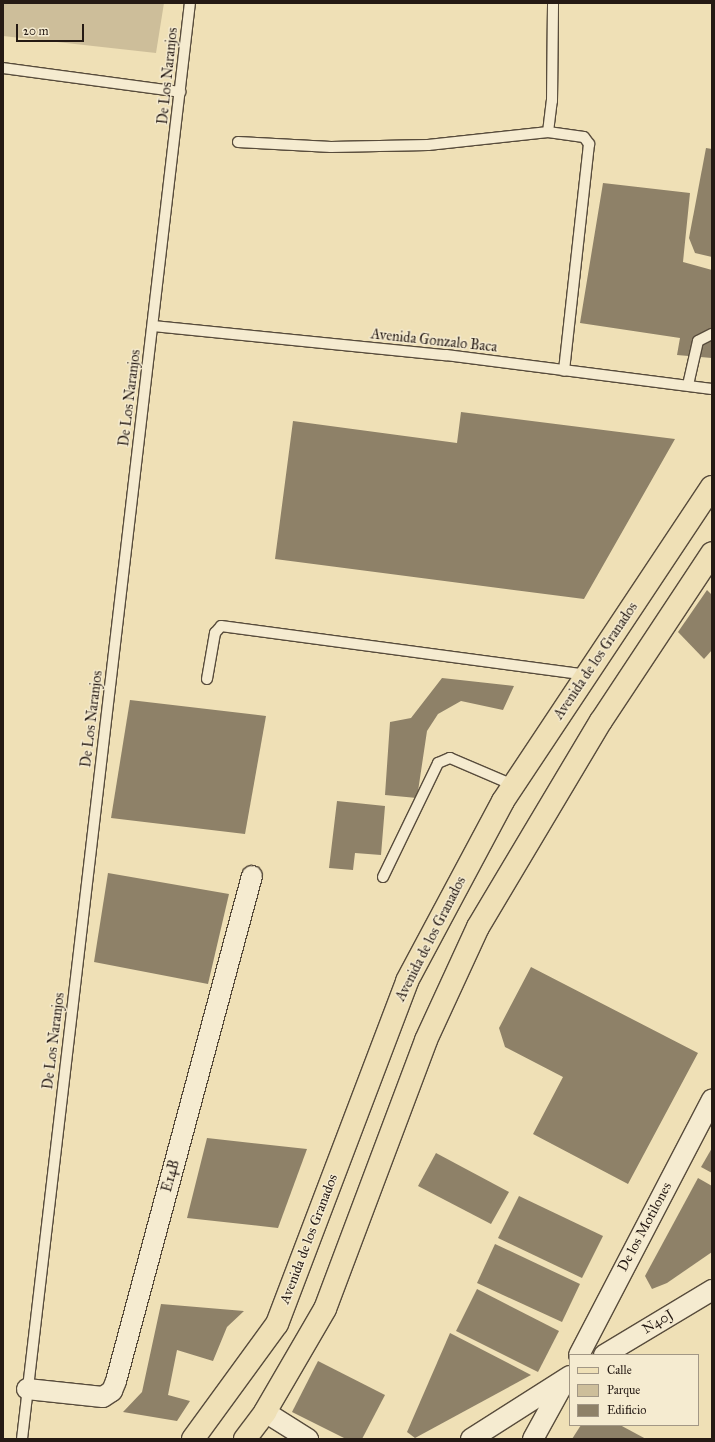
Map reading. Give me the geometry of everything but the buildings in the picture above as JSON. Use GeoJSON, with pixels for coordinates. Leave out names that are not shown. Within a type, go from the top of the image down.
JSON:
{"type":"FeatureCollection","features":[{"type":"Feature","properties":{"kind":"main road","name":"Avenida de los Granados"},"geometry":{"type":"LineString","coordinates":[[193,1439],[277,1324],[407,981],[513,785],[712,486]]}},
{"type":"Feature","properties":{"kind":"main road"},"geometry":{"type":"LineString","coordinates":[[248,1437],[265,1412],[325,1309],[426,1040],[478,927],[601,721],[712,553]]}},
{"type":"Feature","properties":{"kind":"street","name":"E14B"},"geometry":{"type":"LineString","coordinates":[[27,1389],[103,1397],[112,1391],[116,1381],[252,876]]}},
{"type":"Feature","properties":{"kind":"street","name":"De los Motilones"},"geometry":{"type":"LineString","coordinates":[[580,1354],[712,1099]]}},
{"type":"Feature","properties":{"kind":"street","name":"N40J"},"geometry":{"type":"LineString","coordinates":[[606,1354],[712,1290]]}},
{"type":"Feature","properties":{"kind":"street"},"geometry":{"type":"LineString","coordinates":[[471,1439],[569,1375]]}},
{"type":"Feature","properties":{"kind":"street"},"geometry":{"type":"LineString","coordinates":[[533,1439],[569,1375]]}},
{"type":"Feature","properties":{"kind":"street"},"geometry":{"type":"LineString","coordinates":[[265,1412],[308,1439]]}},
{"type":"Feature","properties":{"kind":"lane","name":"De Los Naranjos"},"geometry":{"type":"LineString","coordinates":[[22,1439],[190,3]]}},
{"type":"Feature","properties":{"kind":"lane"},"geometry":{"type":"LineString","coordinates":[[548,132],[552,101],[553,3]]}},
{"type":"Feature","properties":{"kind":"lane"},"geometry":{"type":"LineString","coordinates":[[3,68],[180,92]]}},
{"type":"Feature","properties":{"kind":"lane"},"geometry":{"type":"LineString","coordinates":[[238,142],[331,147],[428,145],[548,132],[584,137],[589,144],[564,370]]}},
{"type":"Feature","properties":{"kind":"lane","name":"Avenida Gonzalo Baca"},"geometry":{"type":"LineString","coordinates":[[153,326],[446,355],[712,389]]}},
{"type":"Feature","properties":{"kind":"lane"},"geometry":{"type":"LineString","coordinates":[[688,385],[698,341],[712,334]]}},
{"type":"Feature","properties":{"kind":"lane"},"geometry":{"type":"LineString","coordinates":[[207,679],[215,633],[221,626],[586,675]]}},
{"type":"Feature","properties":{"kind":"lane"},"geometry":{"type":"LineString","coordinates":[[383,877],[438,763],[450,758],[513,785]]}},
{"type":"Feature","properties":{"kind":"green space"},"geometry":{"type":"Polygon","coordinates":[[[3,3],[164,3],[156,53],[3,36],[3,3]]]}}]}
